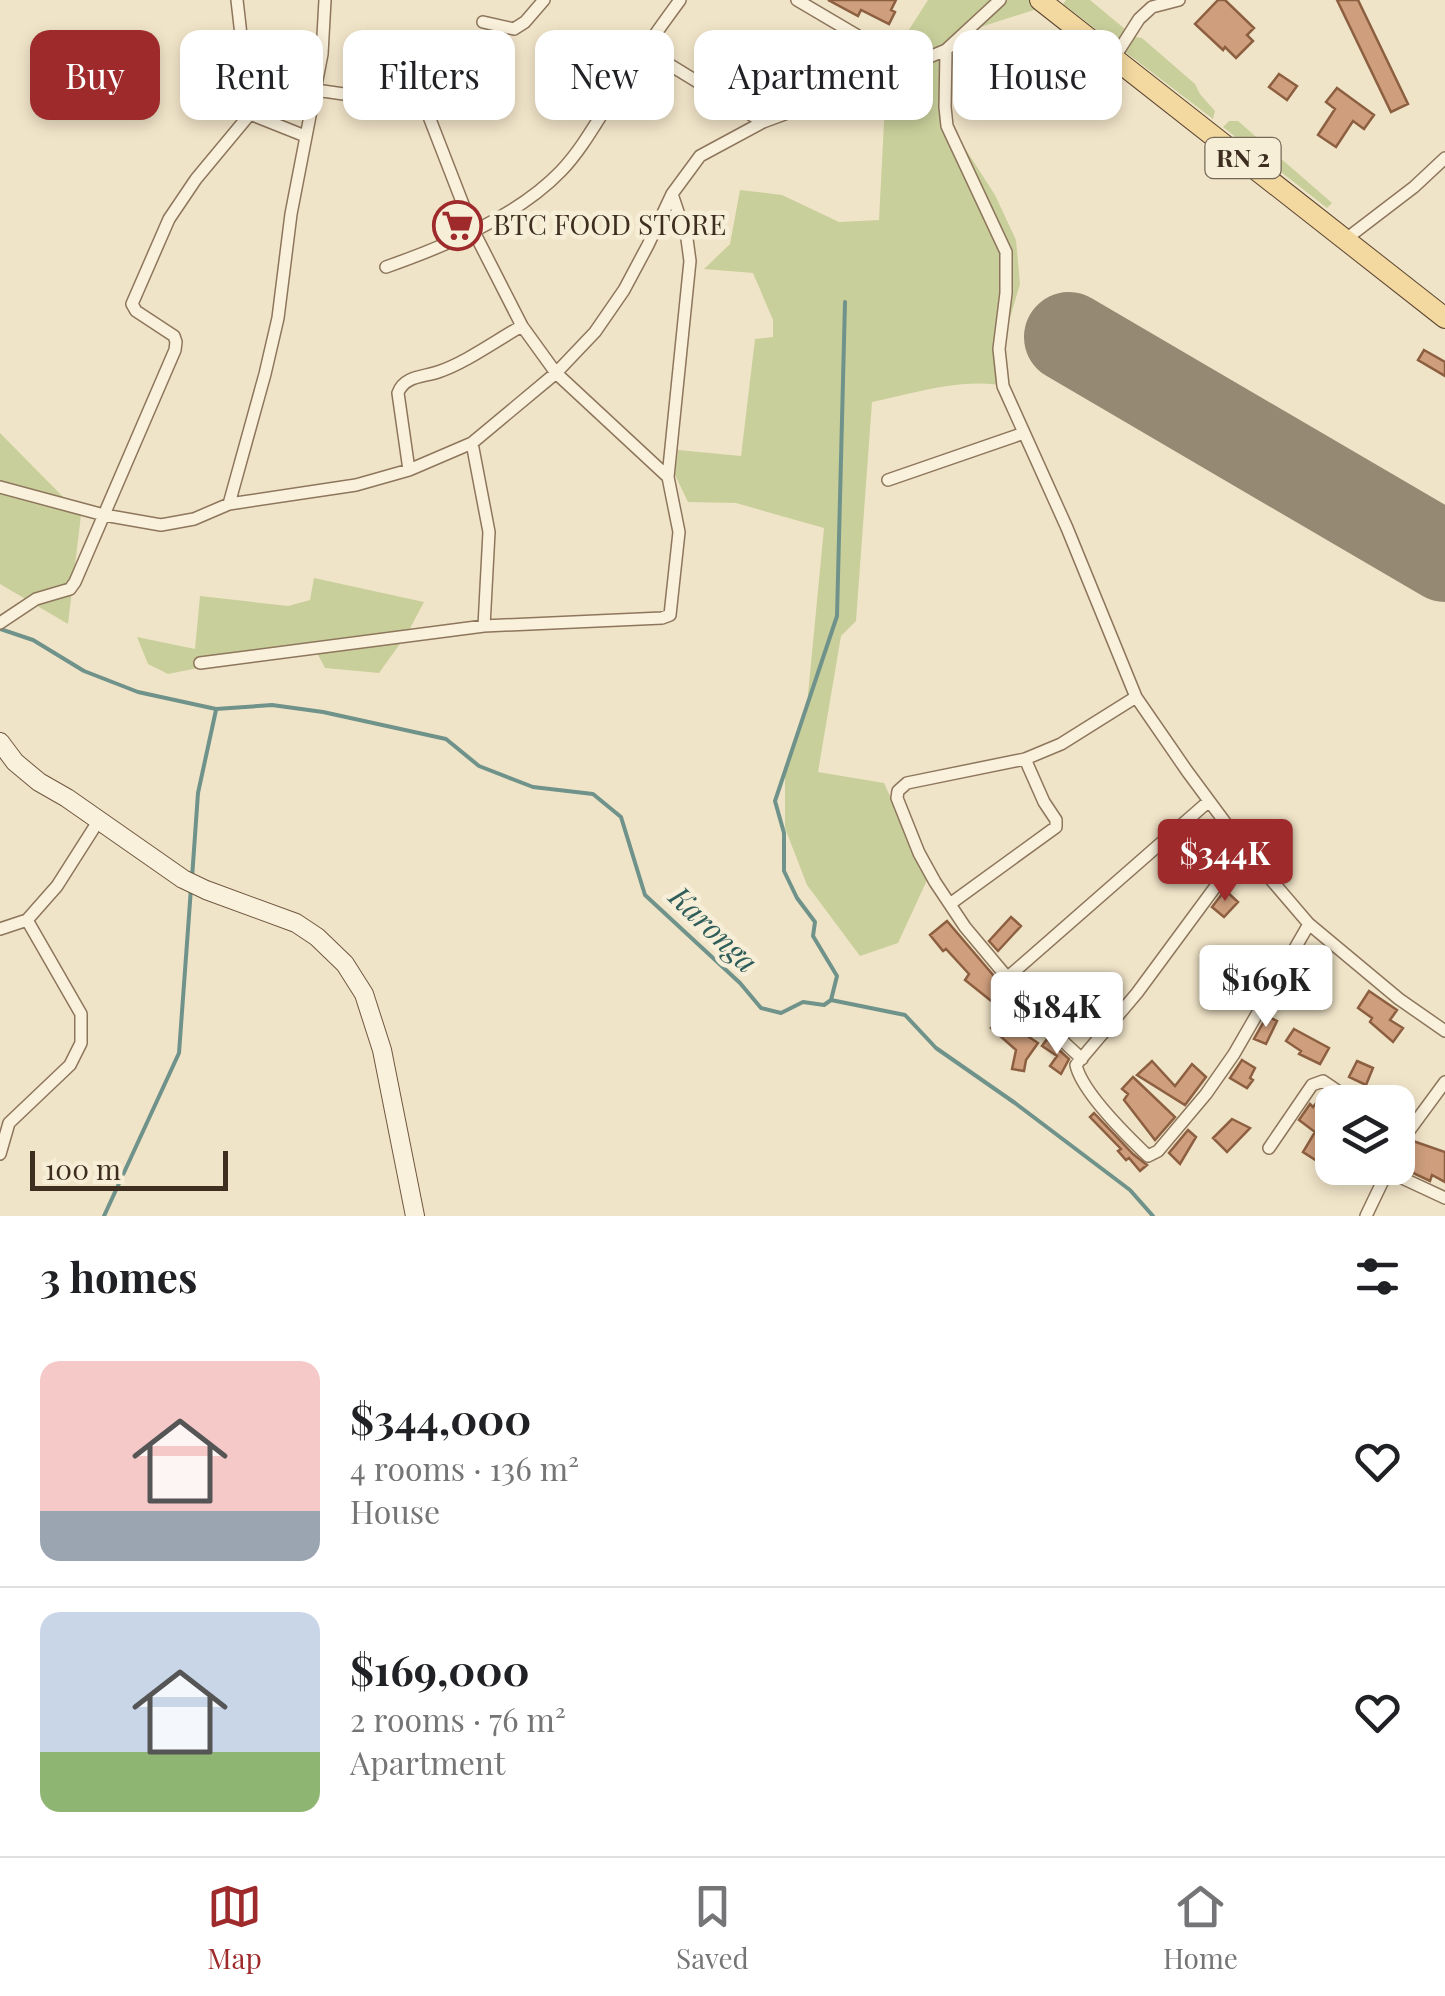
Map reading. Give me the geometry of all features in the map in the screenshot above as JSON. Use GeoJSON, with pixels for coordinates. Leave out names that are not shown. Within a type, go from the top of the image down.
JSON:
{"type":"FeatureCollection","features":[{"type":"Feature","properties":{"kind":"main road","name":"RN 2"},"geometry":{"type":"LineString","coordinates":[[1048,2],[1081,30]]}},
{"type":"Feature","properties":{"kind":"main road","name":"RN 2"},"geometry":{"type":"LineString","coordinates":[[1122,64],[1445,318]]}},
{"type":"Feature","properties":{"kind":"street"},"geometry":{"type":"LineString","coordinates":[[238,0],[241,30]]}},
{"type":"Feature","properties":{"kind":"street"},"geometry":{"type":"LineString","coordinates":[[323,36],[325,0]]}},
{"type":"Feature","properties":{"kind":"street"},"geometry":{"type":"LineString","coordinates":[[482,22],[514,29],[526,22],[544,0]]}},
{"type":"Feature","properties":{"kind":"street"},"geometry":{"type":"LineString","coordinates":[[658,30],[680,0]]}},
{"type":"Feature","properties":{"kind":"street"},"geometry":{"type":"LineString","coordinates":[[797,0],[848,30]]}},
{"type":"Feature","properties":{"kind":"street"},"geometry":{"type":"LineString","coordinates":[[933,56],[946,50],[1000,0]]}},
{"type":"Feature","properties":{"kind":"street"},"geometry":{"type":"LineString","coordinates":[[1122,46],[1152,7],[1179,0]]}},
{"type":"Feature","properties":{"kind":"street"},"geometry":{"type":"LineString","coordinates":[[946,50],[947,126],[1006,252],[1006,293],[998,349],[1003,386],[1067,528],[1136,697],[1244,848],[1310,924],[1398,998],[1445,1031]]}},
{"type":"Feature","properties":{"kind":"street"},"geometry":{"type":"LineString","coordinates":[[674,67],[763,122]]}},
{"type":"Feature","properties":{"kind":"street"},"geometry":{"type":"LineString","coordinates":[[0,623],[36,599],[70,589],[175,350],[174,336],[136,312],[134,297],[168,220],[245,120]]}},
{"type":"Feature","properties":{"kind":"street"},"geometry":{"type":"LineString","coordinates":[[265,120],[305,136]]}},
{"type":"Feature","properties":{"kind":"street"},"geometry":{"type":"LineString","coordinates":[[228,504],[274,342],[309,120]]}},
{"type":"Feature","properties":{"kind":"street"},"geometry":{"type":"LineString","coordinates":[[430,120],[473,230],[522,326],[556,373],[668,478]]}},
{"type":"Feature","properties":{"kind":"street"},"geometry":{"type":"LineString","coordinates":[[386,268],[512,211],[562,170],[597,120]]}},
{"type":"Feature","properties":{"kind":"street"},"geometry":{"type":"LineString","coordinates":[[0,487],[104,515],[161,525],[194,519],[228,504],[327,491],[408,470],[472,444],[556,373],[606,318],[648,246],[672,194],[700,156],[768,120]]}},
{"type":"Feature","properties":{"kind":"street"},"geometry":{"type":"LineString","coordinates":[[1346,239],[1445,158]]}},
{"type":"Feature","properties":{"kind":"street"},"geometry":{"type":"LineString","coordinates":[[200,663],[484,626],[670,615],[679,532],[668,478],[690,261],[672,194]]}},
{"type":"Feature","properties":{"kind":"street"},"geometry":{"type":"LineString","coordinates":[[408,470],[400,386],[456,364],[522,326]]}},
{"type":"Feature","properties":{"kind":"street"},"geometry":{"type":"LineString","coordinates":[[888,480],[1024,433]]}},
{"type":"Feature","properties":{"kind":"street"},"geometry":{"type":"LineString","coordinates":[[472,444],[489,532],[484,626]]}},
{"type":"Feature","properties":{"kind":"street"},"geometry":{"type":"LineString","coordinates":[[1082,1059],[1053,1032],[980,946],[934,882],[919,853],[898,792],[908,782],[1025,760],[1062,744],[1136,697]]}},
{"type":"Feature","properties":{"kind":"street"},"geometry":{"type":"LineString","coordinates":[[0,742],[14,762],[38,782],[183,878],[296,923],[318,937],[346,964],[364,994],[382,1050],[415,1216]]}},
{"type":"Feature","properties":{"kind":"street"},"geometry":{"type":"LineString","coordinates":[[950,904],[1056,827],[1025,760]]}},
{"type":"Feature","properties":{"kind":"street"},"geometry":{"type":"LineString","coordinates":[[1008,977],[1209,801]]}},
{"type":"Feature","properties":{"kind":"street"},"geometry":{"type":"LineString","coordinates":[[0,929],[27,920],[57,886],[99,820]]}},
{"type":"Feature","properties":{"kind":"street"},"geometry":{"type":"LineString","coordinates":[[1244,848],[1136,994],[1076,1065],[1094,1099],[1148,1156],[1158,1150],[1206,1094],[1234,1054],[1310,924]]}},
{"type":"Feature","properties":{"kind":"street"},"geometry":{"type":"LineString","coordinates":[[0,1154],[10,1122],[70,1065],[81,1043],[81,1014],[27,920]]}},
{"type":"Feature","properties":{"kind":"street"},"geometry":{"type":"LineString","coordinates":[[1269,1148],[1317,1082],[1329,1085]]}},
{"type":"Feature","properties":{"kind":"street"},"geometry":{"type":"LineString","coordinates":[[1415,1121],[1445,1082]]}},
{"type":"Feature","properties":{"kind":"street"},"geometry":{"type":"LineString","coordinates":[[1415,1183],[1445,1198]]}},
{"type":"Feature","properties":{"kind":"street"},"geometry":{"type":"LineString","coordinates":[[1366,1216],[1381,1185]]}},
{"type":"Feature","properties":{"kind":"green space"},"geometry":{"type":"Polygon","coordinates":[[[928,0],[1029,0],[1040,8],[971,30],[953,30],[953,63],[947,88],[950,125],[995,195],[1016,240],[1020,284],[1005,335],[1004,363],[1009,387],[975,383],[872,402],[856,621],[841,636],[818,772],[884,783],[928,878],[898,943],[860,956],[807,885],[785,828],[785,768],[806,715],[824,528],[736,503],[688,502],[675,475],[678,450],[741,456],[755,339],[773,337],[773,320],[753,273],[704,269],[730,244],[740,190],[782,195],[839,222],[879,220],[884,120],[933,120],[933,30],[909,30],[928,0]]]}},
{"type":"Feature","properties":{"kind":"green space"},"geometry":{"type":"Polygon","coordinates":[[[1066,0],[1090,0],[1125,29],[1122,34],[1122,30],[1097,30],[1063,4],[1066,0]]]}},
{"type":"Feature","properties":{"kind":"green space"},"geometry":{"type":"Polygon","coordinates":[[[1135,37],[1142,38],[1195,84],[1215,111],[1213,119],[1124,51],[1135,37]]]}},
{"type":"Feature","properties":{"kind":"green space"},"geometry":{"type":"Polygon","coordinates":[[[1229,121],[1238,121],[1332,203],[1327,208],[1223,127],[1229,121]]]}},
{"type":"Feature","properties":{"kind":"green space"},"geometry":{"type":"Polygon","coordinates":[[[0,433],[81,515],[68,624],[0,584],[0,433]]]}},
{"type":"Feature","properties":{"kind":"green space"},"geometry":{"type":"Polygon","coordinates":[[[314,578],[424,602],[379,673],[325,668],[313,645],[168,674],[148,664],[137,637],[195,649],[200,596],[288,606],[310,600],[314,578]]]}},
{"type":"Feature","properties":{"kind":"building"},"geometry":{"type":"Polygon","coordinates":[[[828,0],[896,0],[891,10],[895,12],[889,24],[861,10],[858,16],[828,0]]]}},
{"type":"Feature","properties":{"kind":"building"},"geometry":{"type":"Polygon","coordinates":[[[1218,0],[1225,0],[1254,28],[1247,35],[1253,41],[1236,58],[1195,24],[1218,0]]]}},
{"type":"Feature","properties":{"kind":"building"},"geometry":{"type":"Polygon","coordinates":[[[1337,0],[1358,0],[1408,104],[1391,112],[1337,0]]]}},
{"type":"Feature","properties":{"kind":"building"},"geometry":{"type":"Polygon","coordinates":[[[1279,74],[1297,86],[1287,100],[1269,87],[1279,74]]]}},
{"type":"Feature","properties":{"kind":"building"},"geometry":{"type":"Polygon","coordinates":[[[1337,88],[1374,115],[1364,129],[1353,121],[1336,147],[1318,135],[1335,109],[1326,102],[1337,88]]]}},
{"type":"Feature","properties":{"kind":"building"},"geometry":{"type":"Polygon","coordinates":[[[1424,350],[1445,362],[1445,376],[1418,360],[1424,350]]]}},
{"type":"Feature","properties":{"kind":"building"},"geometry":{"type":"Polygon","coordinates":[[[1225,890],[1238,902],[1224,917],[1212,907],[1225,890]]]}},
{"type":"Feature","properties":{"kind":"building"},"geometry":{"type":"Polygon","coordinates":[[[1011,917],[1021,926],[998,951],[989,941],[1011,917]]]}},
{"type":"Feature","properties":{"kind":"building"},"geometry":{"type":"Polygon","coordinates":[[[947,921],[1011,996],[1006,1002],[1018,1005],[1025,1014],[1020,1031],[1038,1043],[1026,1060],[1024,1071],[1012,1069],[1016,1050],[991,1028],[1005,1012],[965,980],[969,974],[930,935],[947,921]]]}},
{"type":"Feature","properties":{"kind":"building"},"geometry":{"type":"Polygon","coordinates":[[[1369,991],[1397,1010],[1390,1020],[1403,1028],[1393,1042],[1358,1008],[1369,991]]]}},
{"type":"Feature","properties":{"kind":"building"},"geometry":{"type":"Polygon","coordinates":[[[1267,1016],[1277,1021],[1266,1044],[1254,1039],[1267,1016]]]}},
{"type":"Feature","properties":{"kind":"building"},"geometry":{"type":"Polygon","coordinates":[[[1294,1029],[1329,1048],[1320,1064],[1299,1054],[1301,1051],[1286,1041],[1294,1029]]]}},
{"type":"Feature","properties":{"kind":"building"},"geometry":{"type":"Polygon","coordinates":[[[1047,1039],[1069,1059],[1061,1074],[1050,1066],[1057,1056],[1042,1046],[1047,1039]]]}},
{"type":"Feature","properties":{"kind":"building"},"geometry":{"type":"Polygon","coordinates":[[[1242,1060],[1255,1068],[1247,1088],[1230,1078],[1242,1060]]]}},
{"type":"Feature","properties":{"kind":"building"},"geometry":{"type":"Polygon","coordinates":[[[1152,1061],[1175,1086],[1192,1064],[1206,1077],[1185,1105],[1137,1075],[1152,1061]]]}},
{"type":"Feature","properties":{"kind":"building"},"geometry":{"type":"Polygon","coordinates":[[[1357,1061],[1373,1068],[1366,1085],[1349,1077],[1357,1061]]]}},
{"type":"Feature","properties":{"kind":"building"},"geometry":{"type":"Polygon","coordinates":[[[1133,1077],[1175,1117],[1155,1140],[1124,1100],[1128,1094],[1122,1089],[1133,1077]]]}},
{"type":"Feature","properties":{"kind":"building"},"geometry":{"type":"Polygon","coordinates":[[[1310,1104],[1315,1104],[1315,1132],[1299,1120],[1310,1104]]]}},
{"type":"Feature","properties":{"kind":"building"},"geometry":{"type":"Polygon","coordinates":[[[1094,1113],[1147,1165],[1140,1171],[1129,1158],[1126,1160],[1118,1151],[1121,1149],[1090,1117],[1094,1113]]]}},
{"type":"Feature","properties":{"kind":"building"},"geometry":{"type":"Polygon","coordinates":[[[1232,1119],[1250,1128],[1227,1152],[1213,1138],[1232,1119]]]}},
{"type":"Feature","properties":{"kind":"building"},"geometry":{"type":"Polygon","coordinates":[[[1188,1130],[1196,1137],[1180,1164],[1169,1153],[1188,1130]]]}},
{"type":"Feature","properties":{"kind":"building"},"geometry":{"type":"Polygon","coordinates":[[[1315,1132],[1315,1160],[1303,1152],[1315,1132]]]}},
{"type":"Feature","properties":{"kind":"building"},"geometry":{"type":"Polygon","coordinates":[[[1415,1142],[1445,1152],[1445,1182],[1432,1175],[1430,1181],[1415,1174],[1415,1142]]]}},
{"type":"Feature","properties":{"kind":"waterway"},"geometry":{"type":"LineString","coordinates":[[831,1000],[837,976],[813,936],[815,922],[784,871],[784,833],[775,801],[837,616],[845,302]]}},
{"type":"Feature","properties":{"kind":"waterway","name":"Karonga"},"geometry":{"type":"LineString","coordinates":[[0,629],[33,640],[84,671],[138,692],[216,709],[272,705],[323,712],[446,739],[479,766],[533,787],[593,794],[621,817],[645,895],[740,983],[761,1008],[781,1013],[803,1002],[824,1005],[831,1000],[905,1015],[936,1048],[1130,1190],[1153,1216]]}},
{"type":"Feature","properties":{"kind":"waterway"},"geometry":{"type":"LineString","coordinates":[[192,878],[198,793],[216,710]]}},
{"type":"Feature","properties":{"kind":"waterway"},"geometry":{"type":"LineString","coordinates":[[104,1216],[179,1053],[191,888]]}},
{"type":"Feature","properties":{"kind":"runway"},"geometry":{"type":"LineString","coordinates":[[1069,337],[1445,557]]}},
{"type":"Feature","properties":{"kind":"place","name":"BTC FOOD STORE"},"geometry":{"type":"Point","coordinates":[458,225]}}]}
